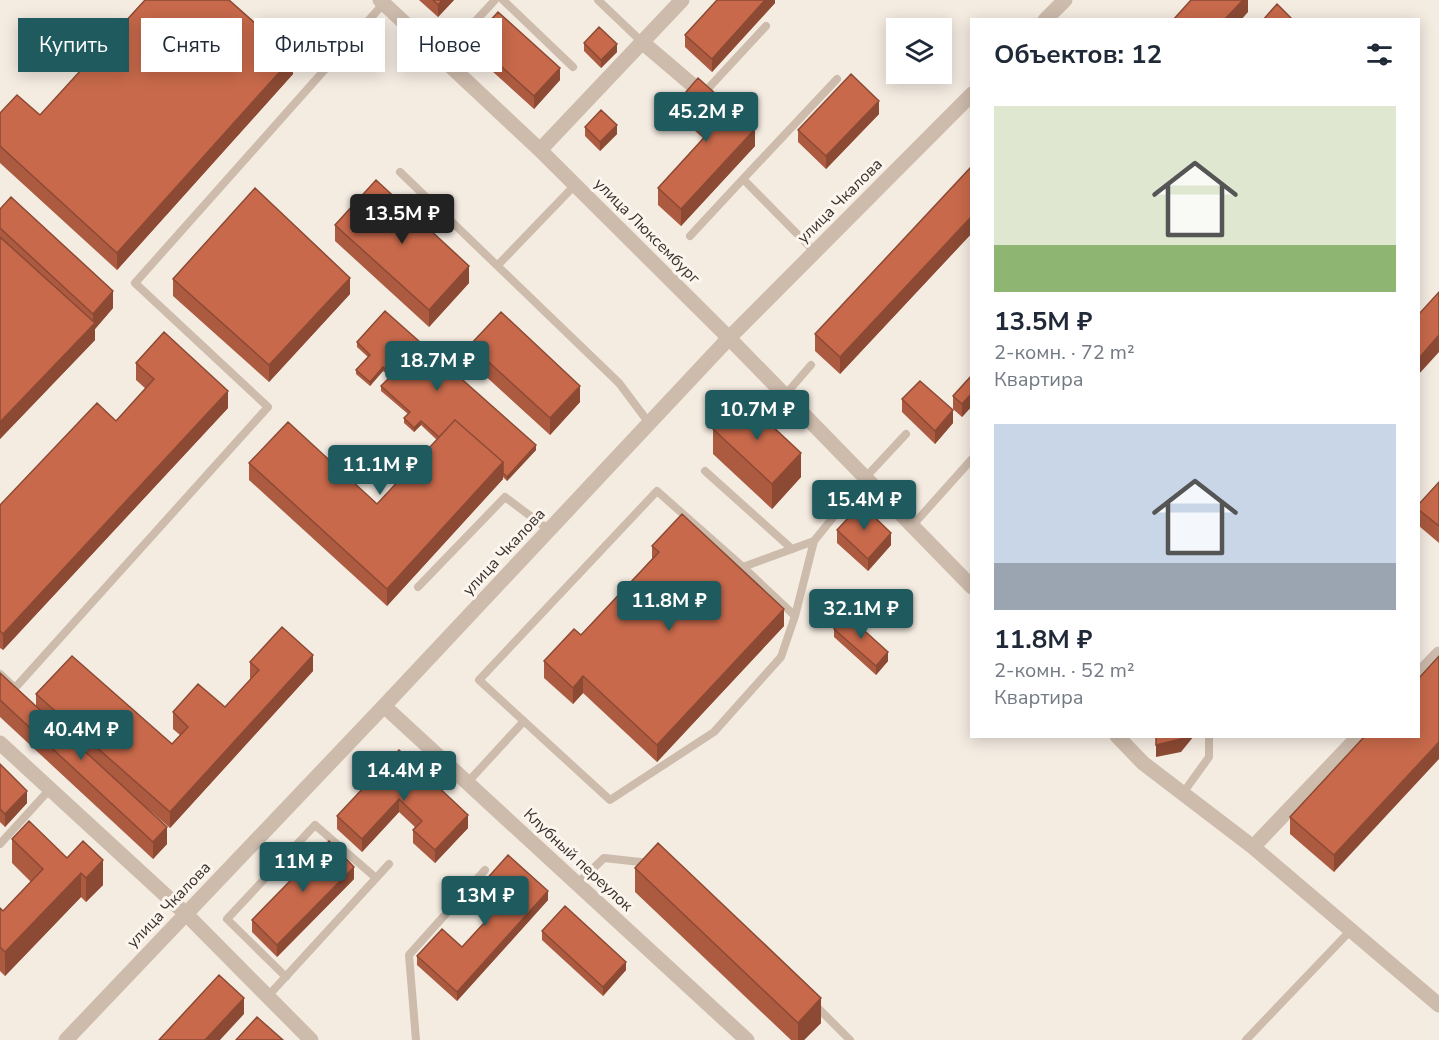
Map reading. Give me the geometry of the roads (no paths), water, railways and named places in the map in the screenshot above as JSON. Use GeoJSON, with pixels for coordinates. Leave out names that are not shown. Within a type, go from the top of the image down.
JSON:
{"type":"FeatureCollection","features":[{"type":"Feature","properties":{"kind":"street"},"geometry":{"type":"LineString","coordinates":[[540,150],[682,0]]}},
{"type":"Feature","properties":{"kind":"street"},"geometry":{"type":"LineString","coordinates":[[1048,18],[1065,0]]}},
{"type":"Feature","properties":{"kind":"street","name":"улица Люксембург"},"geometry":{"type":"LineString","coordinates":[[382,2],[399,18]]}},
{"type":"Feature","properties":{"kind":"street"},"geometry":{"type":"LineString","coordinates":[[642,42],[703,94]]}},
{"type":"Feature","properties":{"kind":"street","name":"улица Люксембург"},"geometry":{"type":"LineString","coordinates":[[456,72],[540,150],[729,338],[970,585]]}},
{"type":"Feature","properties":{"kind":"street","name":"улица Чкалова"},"geometry":{"type":"LineString","coordinates":[[66,1040],[384,706],[729,338],[970,96]]}},
{"type":"Feature","properties":{"kind":"street"},"geometry":{"type":"LineString","coordinates":[[1420,674],[1439,654]]}},
{"type":"Feature","properties":{"kind":"street","name":"Клубный переулок"},"geometry":{"type":"LineString","coordinates":[[384,706],[738,1037]]}},
{"type":"Feature","properties":{"kind":"street"},"geometry":{"type":"LineString","coordinates":[[1119,738],[1143,763],[1253,847],[1439,1005]]}},
{"type":"Feature","properties":{"kind":"street"},"geometry":{"type":"LineString","coordinates":[[1253,847],[1357,738]]}},
{"type":"Feature","properties":{"kind":"street"},"geometry":{"type":"LineString","coordinates":[[0,743],[186,914],[311,1040]]}},
{"type":"Feature","properties":{"kind":"lane"},"geometry":{"type":"LineString","coordinates":[[478,18],[495,0]]}},
{"type":"Feature","properties":{"kind":"lane"},"geometry":{"type":"LineString","coordinates":[[503,0],[573,67]]}},
{"type":"Feature","properties":{"kind":"lane"},"geometry":{"type":"LineString","coordinates":[[598,0],[642,42]]}},
{"type":"Feature","properties":{"kind":"lane"},"geometry":{"type":"LineString","coordinates":[[0,674],[15,688],[268,407],[135,283],[382,2]]}},
{"type":"Feature","properties":{"kind":"lane"},"geometry":{"type":"LineString","coordinates":[[703,94],[766,26]]}},
{"type":"Feature","properties":{"kind":"lane"},"geometry":{"type":"LineString","coordinates":[[690,236],[837,79]]}},
{"type":"Feature","properties":{"kind":"lane"},"geometry":{"type":"LineString","coordinates":[[400,172],[619,383],[649,423]]}},
{"type":"Feature","properties":{"kind":"lane"},"geometry":{"type":"LineString","coordinates":[[743,179],[815,252]]}},
{"type":"Feature","properties":{"kind":"lane"},"geometry":{"type":"LineString","coordinates":[[498,265],[575,185]]}},
{"type":"Feature","properties":{"kind":"lane"},"geometry":{"type":"LineString","coordinates":[[784,395],[811,365]]}},
{"type":"Feature","properties":{"kind":"lane"},"geometry":{"type":"LineString","coordinates":[[795,616],[657,491],[480,680],[610,800],[714,732],[781,657],[795,616],[814,541],[865,478],[906,434]]}},
{"type":"Feature","properties":{"kind":"lane"},"geometry":{"type":"LineString","coordinates":[[912,526],[970,461]]}},
{"type":"Feature","properties":{"kind":"lane"},"geometry":{"type":"LineString","coordinates":[[705,471],[792,549]]}},
{"type":"Feature","properties":{"kind":"lane"},"geometry":{"type":"LineString","coordinates":[[418,587],[505,497],[549,530]]}},
{"type":"Feature","properties":{"kind":"lane"},"geometry":{"type":"LineString","coordinates":[[743,567],[814,541]]}},
{"type":"Feature","properties":{"kind":"lane"},"geometry":{"type":"LineString","coordinates":[[467,783],[524,721]]}},
{"type":"Feature","properties":{"kind":"lane"},"geometry":{"type":"LineString","coordinates":[[1183,793],[1209,757],[1209,738]]}},
{"type":"Feature","properties":{"kind":"lane"},"geometry":{"type":"LineString","coordinates":[[0,843],[50,789]]}},
{"type":"Feature","properties":{"kind":"lane"},"geometry":{"type":"LineString","coordinates":[[286,977],[227,919],[315,825],[376,878]]}},
{"type":"Feature","properties":{"kind":"lane"},"geometry":{"type":"LineString","coordinates":[[577,884],[603,858],[659,864]]}},
{"type":"Feature","properties":{"kind":"lane"},"geometry":{"type":"LineString","coordinates":[[268,996],[388,864]]}},
{"type":"Feature","properties":{"kind":"lane"},"geometry":{"type":"LineString","coordinates":[[416,1040],[409,955],[485,870]]}},
{"type":"Feature","properties":{"kind":"lane"},"geometry":{"type":"LineString","coordinates":[[1246,1040],[1351,930]]}},
{"type":"Feature","properties":{"kind":"lane"},"geometry":{"type":"LineString","coordinates":[[807,998],[850,1040]]}}]}
